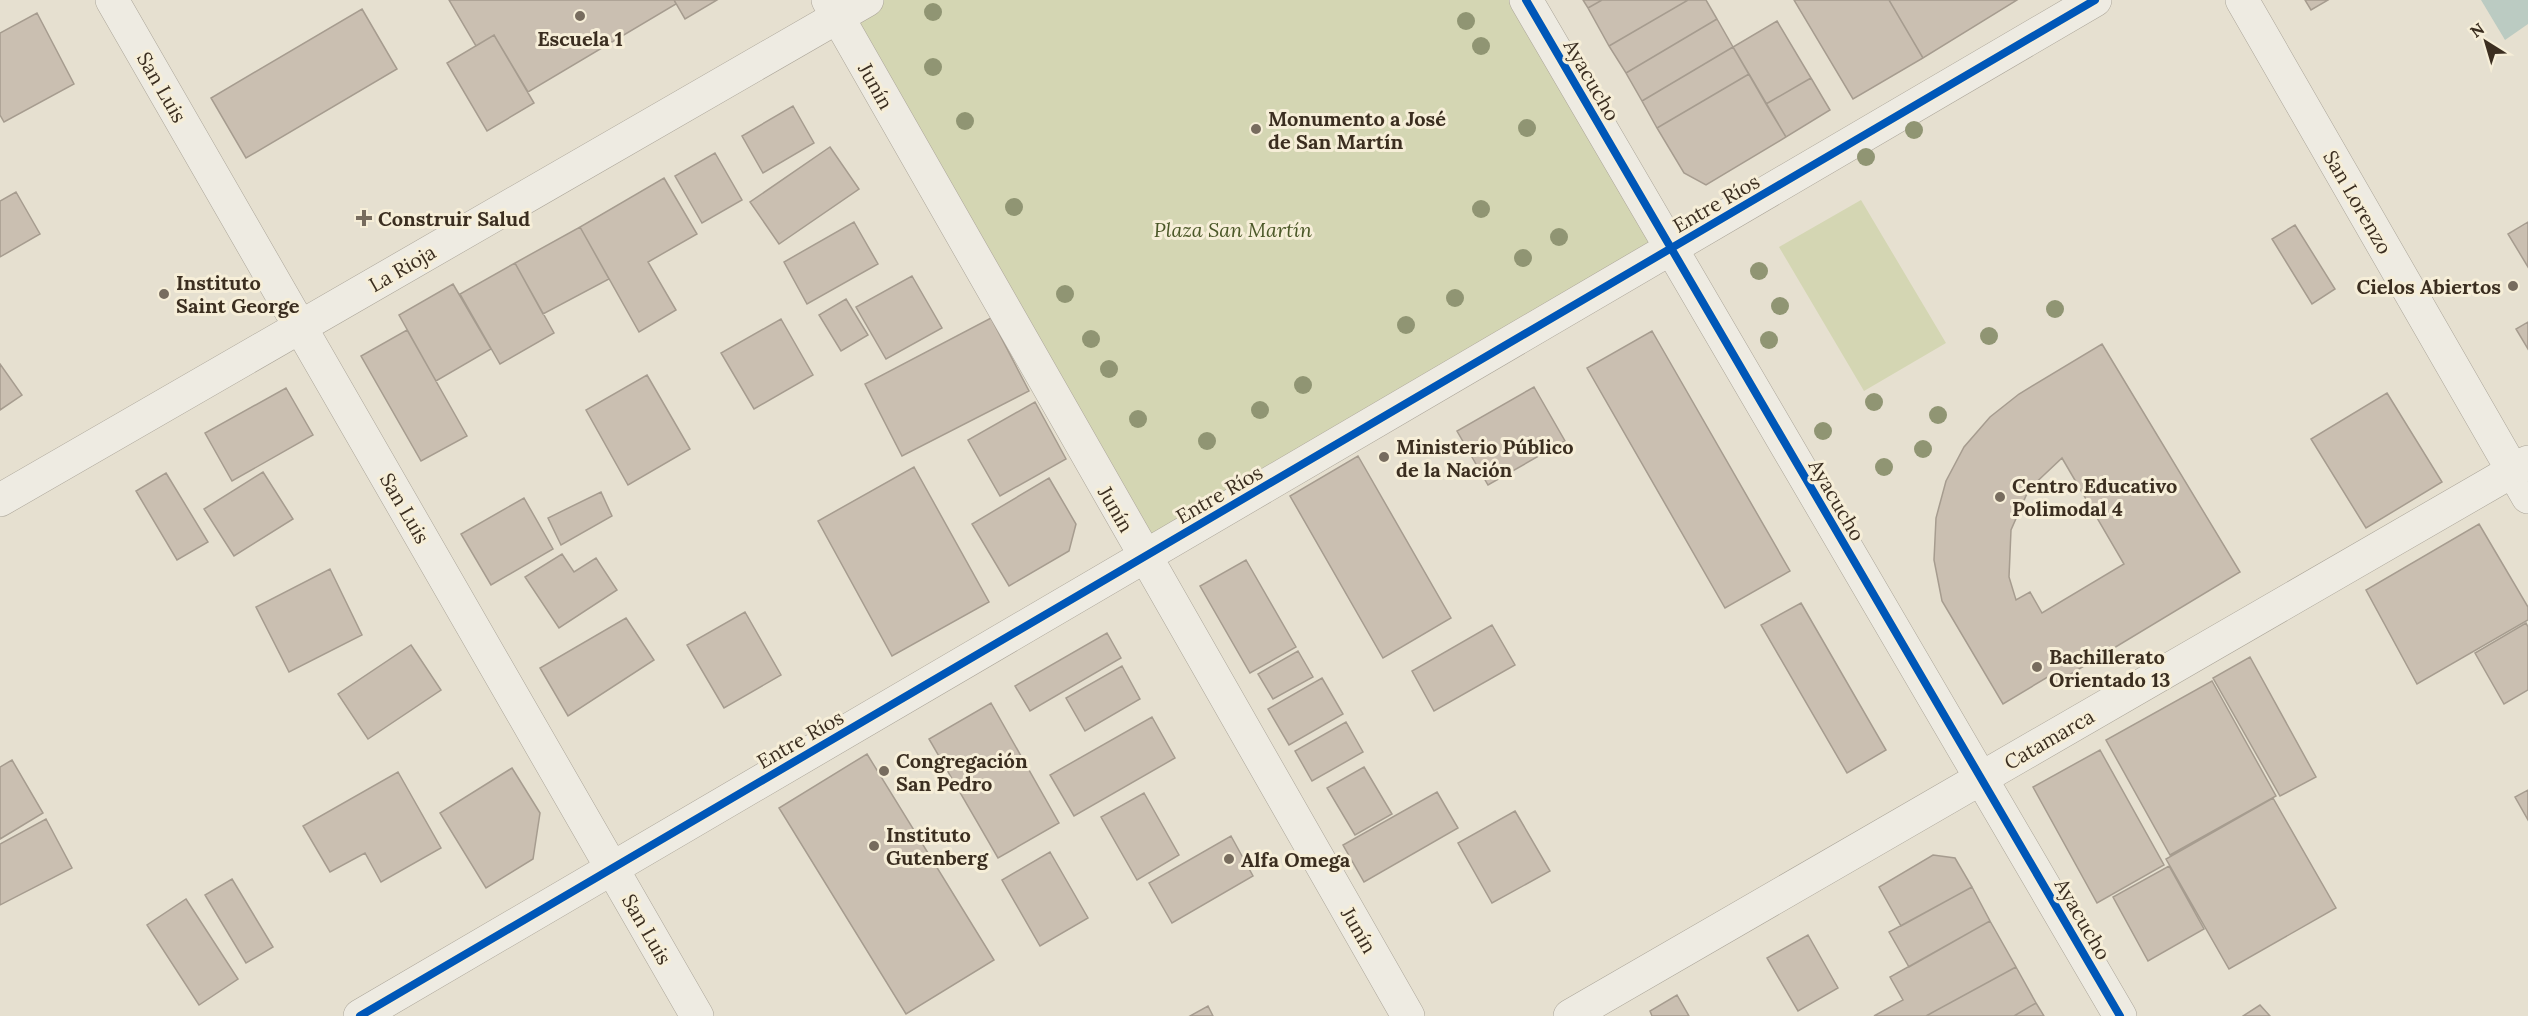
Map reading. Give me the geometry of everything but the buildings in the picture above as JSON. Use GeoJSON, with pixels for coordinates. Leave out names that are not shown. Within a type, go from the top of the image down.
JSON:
{"type":"FeatureCollection","features":[{"type":"Feature","properties":{"kind":"street","name":"San Luis"},"geometry":{"type":"LineString","coordinates":[[112,0],[697,1016]]}},
{"type":"Feature","properties":{"kind":"street","name":"La Rioja"},"geometry":{"type":"LineString","coordinates":[[0,500],[301,327],[832,8],[867,0]]}},
{"type":"Feature","properties":{"kind":"street","name":"Ayacucho"},"geometry":{"type":"LineString","coordinates":[[1527,0],[2120,1016]]}},
{"type":"Feature","properties":{"kind":"street","name":"Entre Ríos"},"geometry":{"type":"LineString","coordinates":[[360,1016],[2095,0]]}},
{"type":"Feature","properties":{"kind":"street","name":"San Lorenzo"},"geometry":{"type":"LineString","coordinates":[[2242,0],[2523,477]]}},
{"type":"Feature","properties":{"kind":"street","name":"Junín"},"geometry":{"type":"LineString","coordinates":[[832,8],[1408,1016]]}},
{"type":"Feature","properties":{"kind":"street","name":"Catamarca"},"geometry":{"type":"LineString","coordinates":[[1570,1016],[1981,778],[2523,477]]}},
{"type":"Feature","properties":{"kind":"green space","name":"Plaza San Martín"},"geometry":{"type":"Polygon","coordinates":[[[880,0],[1517,0],[1659,249],[1148,541],[849,18],[880,0]]]}},
{"type":"Feature","properties":{"kind":"green space"},"geometry":{"type":"Polygon","coordinates":[[[1861,200],[1946,343],[1864,391],[1779,247],[1861,200]]]}},
{"type":"Feature","properties":{"kind":"shaded area"},"geometry":{"type":"Polygon","coordinates":[[[2481,0],[2528,0],[2528,24],[2505,40],[2481,0]]]}},
{"type":"Feature","properties":{"kind":"cycle path"},"geometry":{"type":"LineString","coordinates":[[1526,0],[2120,1016]]}},
{"type":"Feature","properties":{"kind":"cycle path"},"geometry":{"type":"LineString","coordinates":[[360,1016],[2095,0]]}},
{"type":"Feature","properties":{"kind":"place","name":"Escuela 1"},"geometry":{"type":"Point","coordinates":[580,16]}},
{"type":"Feature","properties":{"kind":"place","name":"Monumento a José de San Martín"},"geometry":{"type":"Point","coordinates":[1256,129]}},
{"type":"Feature","properties":{"kind":"place","name":"Construir Salud"},"geometry":{"type":"Point","coordinates":[364,218]}},
{"type":"Feature","properties":{"kind":"place","name":"Cielos Abiertos"},"geometry":{"type":"Point","coordinates":[2513,286]}},
{"type":"Feature","properties":{"kind":"place","name":"Instituto Saint George"},"geometry":{"type":"Point","coordinates":[164,294]}},
{"type":"Feature","properties":{"kind":"place","name":"Ministerio Público de la Nación"},"geometry":{"type":"Point","coordinates":[1384,457]}},
{"type":"Feature","properties":{"kind":"place","name":"Centro Educativo Polimodal 4"},"geometry":{"type":"Point","coordinates":[2000,497]}},
{"type":"Feature","properties":{"kind":"place","name":"Bachillerato Orientado 13"},"geometry":{"type":"Point","coordinates":[2037,667]}},
{"type":"Feature","properties":{"kind":"place","name":"Congregación San Pedro"},"geometry":{"type":"Point","coordinates":[884,771]}},
{"type":"Feature","properties":{"kind":"place","name":"Instituto Gutenberg"},"geometry":{"type":"Point","coordinates":[874,846]}},
{"type":"Feature","properties":{"kind":"place","name":"Alfa Omega"},"geometry":{"type":"Point","coordinates":[1229,859]}}]}
